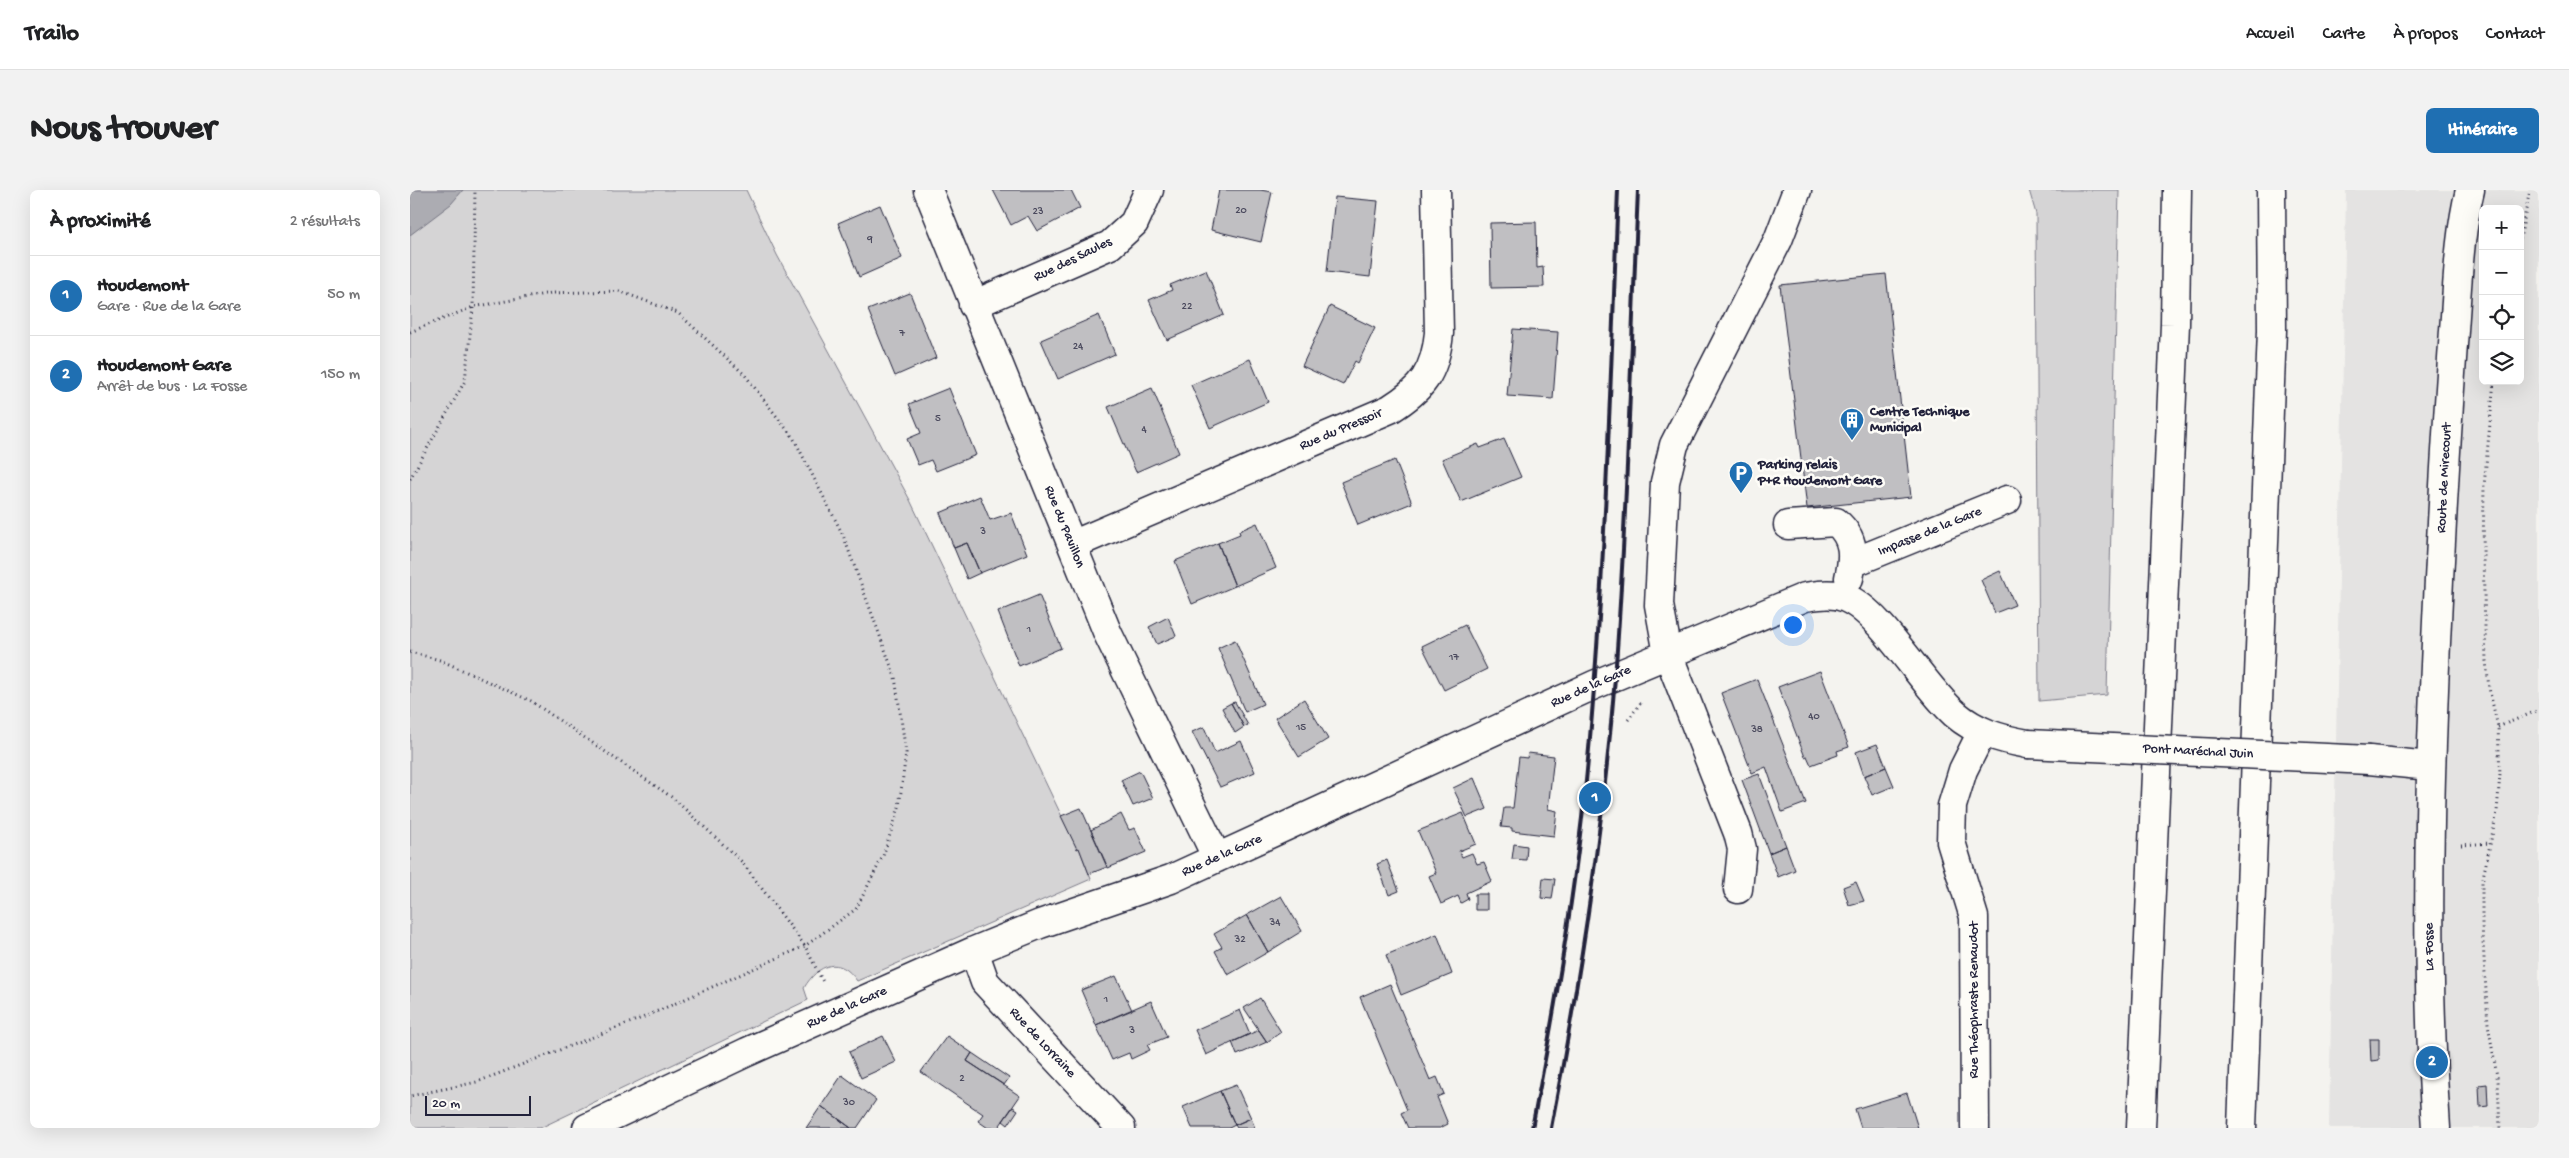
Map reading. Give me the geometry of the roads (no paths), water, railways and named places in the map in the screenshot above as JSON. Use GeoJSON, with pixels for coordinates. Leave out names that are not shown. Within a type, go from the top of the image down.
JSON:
{"type":"FeatureCollection","features":[{"type":"Feature","properties":{"kind":"main road","name":"Rue du Pavillon"},"geometry":{"type":"LineString","coordinates":[[928,190],[973,305],[1108,634],[1217,858]]}},
{"type":"Feature","properties":{"kind":"main road","name":"Rue des Saules"},"geometry":{"type":"LineString","coordinates":[[973,305],[1110,245],[1134,223],[1148,190]]}},
{"type":"Feature","properties":{"kind":"main road","name":"Rue du Pressoir"},"geometry":{"type":"LineString","coordinates":[[1072,545],[1390,409],[1418,388],[1432,368],[1437,355],[1436,190]]}},
{"type":"Feature","properties":{"kind":"main road"},"geometry":{"type":"LineString","coordinates":[[1738,889],[1742,849],[1738,833],[1668,654],[1659,605],[1665,482],[1674,445],[1778,240],[1797,190]]}},
{"type":"Feature","properties":{"kind":"main road"},"geometry":{"type":"LineString","coordinates":[[2141,1128],[2174,353],[2177,190]]}},
{"type":"Feature","properties":{"kind":"main road"},"geometry":{"type":"LineString","coordinates":[[2242,1128],[2272,330],[2271,190]]}},
{"type":"Feature","properties":{"kind":"main road","name":"Route de Mirecourt"},"geometry":{"type":"LineString","coordinates":[[2430,766],[2450,375],[2457,287],[2466,208],[2470,190]]}},
{"type":"Feature","properties":{"kind":"main road","name":"Impasse de la Gare"},"geometry":{"type":"LineString","coordinates":[[1852,563],[2007,500]]}},
{"type":"Feature","properties":{"kind":"main road"},"geometry":{"type":"LineString","coordinates":[[1788,525],[1836,522],[1846,530],[1852,543],[1851,600]]}},
{"type":"Feature","properties":{"kind":"main road","name":"Rue de la Gare"},"geometry":{"type":"LineString","coordinates":[[587,1128],[974,951],[1040,924],[1171,879],[1434,760],[1512,722],[1668,654],[1805,598],[1830,594],[1851,600]]}},
{"type":"Feature","properties":{"kind":"main road","name":"Pont Maréchal Juin"},"geometry":{"type":"LineString","coordinates":[[1851,600],[1877,623],[1940,700],[1956,715],[1982,732],[2028,744],[2369,760],[2430,766]]}},
{"type":"Feature","properties":{"kind":"main road","name":"Rue Théophraste Renaudot"},"geometry":{"type":"LineString","coordinates":[[1975,1128],[1974,917],[1951,842],[1952,806],[1963,770],[1982,732]]}},
{"type":"Feature","properties":{"kind":"main road","name":"La Fosse"},"geometry":{"type":"LineString","coordinates":[[2430,766],[2428,866],[2436,1128]]}},
{"type":"Feature","properties":{"kind":"main road","name":"Rue de Lorraine"},"geometry":{"type":"LineString","coordinates":[[974,951],[985,982],[1121,1128]]}},
{"type":"Feature","properties":{"kind":"railway"},"geometry":{"type":"LineString","coordinates":[[1532,1128],[1548,1044],[1575,876],[1592,716],[1602,566],[1618,190]]}},
{"type":"Feature","properties":{"kind":"railway"},"geometry":{"type":"LineString","coordinates":[[1551,1128],[1572,1016],[1589,904],[1610,735],[1623,556],[1638,190]]}},
{"type":"Feature","properties":{"kind":"place","name":"Centre Technique Municipal"},"geometry":{"type":"Point","coordinates":[1852,441]}},
{"type":"Feature","properties":{"kind":"place","name":"Parking relais P+R Houdemont Gare"},"geometry":{"type":"Point","coordinates":[1741,494]}},
{"type":"Feature","properties":{"kind":"place","name":"Houdemont"},"geometry":{"type":"Point","coordinates":[1595,798]}},
{"type":"Feature","properties":{"kind":"place","name":"Houdemont Gare"},"geometry":{"type":"Point","coordinates":[2432,1062]}}]}
